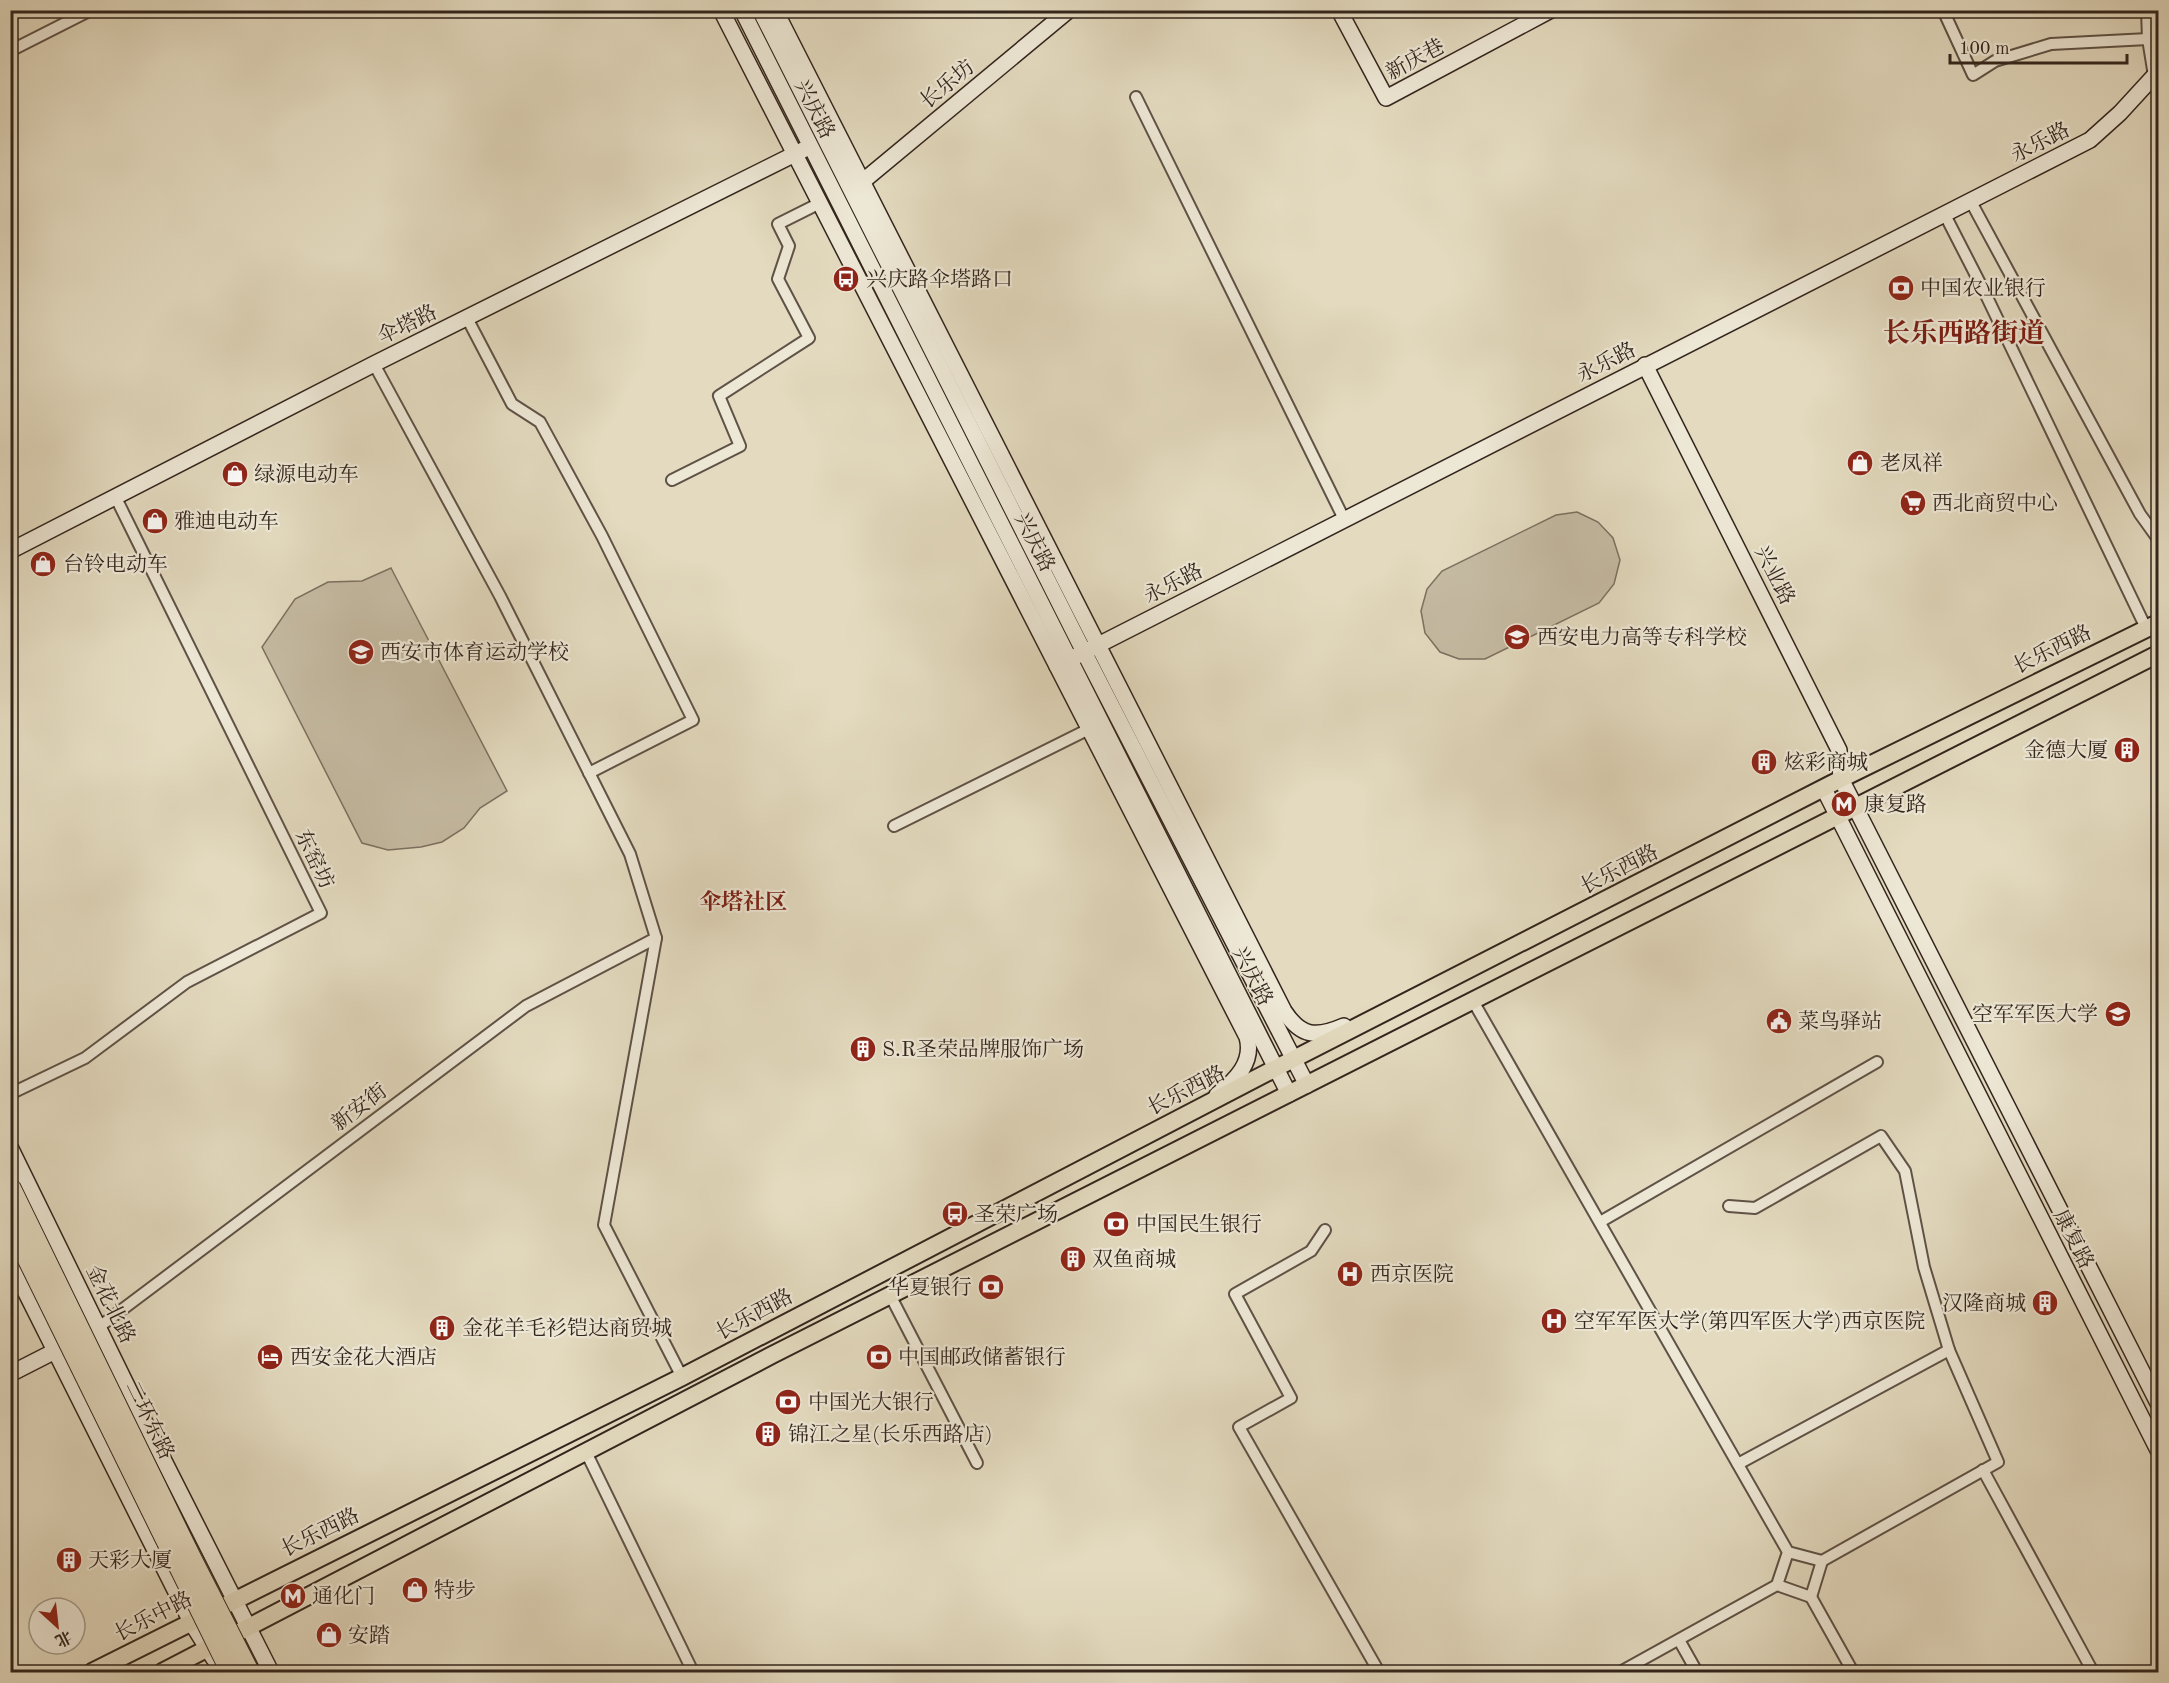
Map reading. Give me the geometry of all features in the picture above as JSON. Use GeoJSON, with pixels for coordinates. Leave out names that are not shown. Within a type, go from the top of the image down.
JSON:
{"type":"FeatureCollection","features":[{"type":"Feature","properties":{"kind":"highway","name":"二环东路"},"geometry":{"type":"LineString","coordinates":[[10,1187],[249,1672]]}},
{"type":"Feature","properties":{"kind":"highway","name":"二环东路"},"geometry":{"type":"LineString","coordinates":[[10,1223],[231,1672]]}},
{"type":"Feature","properties":{"kind":"main road","name":"长乐西路"},"geometry":{"type":"LineString","coordinates":[[235,1599],[682,1377],[1276,1068],[1841,779],[2152,625]]}},
{"type":"Feature","properties":{"kind":"main road"},"geometry":{"type":"LineString","coordinates":[[162,1672],[891,1295],[2158,654]]}},
{"type":"Feature","properties":{"kind":"main road","name":"长乐中路"},"geometry":{"type":"LineString","coordinates":[[92,1672],[235,1599]]}},
{"type":"Feature","properties":{"kind":"street"},"geometry":{"type":"LineString","coordinates":[[10,51],[91,10]]}},
{"type":"Feature","properties":{"kind":"street"},"geometry":{"type":"LineString","coordinates":[[721,10],[820,203],[1063,663],[1089,729],[1247,1037],[1250,1047],[1245,1066],[1222,1090],[1199,1108]]}},
{"type":"Feature","properties":{"kind":"street","name":"兴庆路"},"geometry":{"type":"LineString","coordinates":[[742,10],[1063,663],[1288,1094]]}},
{"type":"Feature","properties":{"kind":"street","name":"兴庆路"},"geometry":{"type":"LineString","coordinates":[[760,10],[825,139],[857,186],[1091,648],[1308,1085]]}},
{"type":"Feature","properties":{"kind":"street"},"geometry":{"type":"LineString","coordinates":[[775,10],[857,186]]}},
{"type":"Feature","properties":{"kind":"street","name":"长乐坊"},"geometry":{"type":"LineString","coordinates":[[857,186],[1069,10]]}},
{"type":"Feature","properties":{"kind":"street","name":"新庆巷"},"geometry":{"type":"LineString","coordinates":[[1339,10],[1386,98],[1551,10]]}},
{"type":"Feature","properties":{"kind":"street"},"geometry":{"type":"LineString","coordinates":[[1943,10],[1973,75],[1995,61],[2051,44],[2148,39]]}},
{"type":"Feature","properties":{"kind":"street"},"geometry":{"type":"LineString","coordinates":[[2147,10],[2148,39],[2156,75]]}},
{"type":"Feature","properties":{"kind":"street","name":"永乐路"},"geometry":{"type":"LineString","coordinates":[[1063,663],[2090,140],[2120,113],[2156,75]]}},
{"type":"Feature","properties":{"kind":"street"},"geometry":{"type":"LineString","coordinates":[[1136,97],[1344,519]]}},
{"type":"Feature","properties":{"kind":"street","name":"伞塔路"},"geometry":{"type":"LineString","coordinates":[[10,551],[374,364],[825,139]]}},
{"type":"Feature","properties":{"kind":"street"},"geometry":{"type":"LineString","coordinates":[[1970,200],[2140,514],[2158,539]]}},
{"type":"Feature","properties":{"kind":"street"},"geometry":{"type":"LineString","coordinates":[[672,480],[740,446],[719,396],[808,338],[778,279],[789,246],[778,224],[820,203]]}},
{"type":"Feature","properties":{"kind":"street"},"geometry":{"type":"LineString","coordinates":[[1944,213],[2152,625]]}},
{"type":"Feature","properties":{"kind":"street"},"geometry":{"type":"LineString","coordinates":[[467,318],[512,404],[540,422],[602,536],[693,720],[589,773]]}},
{"type":"Feature","properties":{"kind":"street"},"geometry":{"type":"LineString","coordinates":[[374,364],[500,596],[630,854],[656,938],[604,1225],[682,1377]]}},
{"type":"Feature","properties":{"kind":"street","name":"兴业路"},"geometry":{"type":"LineString","coordinates":[[1645,365],[1839,750],[1841,779],[1855,807]]}},
{"type":"Feature","properties":{"kind":"street","name":"东窑坊"},"geometry":{"type":"LineString","coordinates":[[10,1094],[85,1058],[187,982],[321,913],[116,498]]}},
{"type":"Feature","properties":{"kind":"street"},"geometry":{"type":"LineString","coordinates":[[1091,648],[1292,1024],[1303,1031],[1314,1034],[1330,1032],[1393,1009]]}},
{"type":"Feature","properties":{"kind":"street"},"geometry":{"type":"LineString","coordinates":[[894,826],[1089,729]]}},
{"type":"Feature","properties":{"kind":"street","name":"康复路"},"geometry":{"type":"LineString","coordinates":[[1824,789],[2158,1450]]}},
{"type":"Feature","properties":{"kind":"street","name":"康复路"},"geometry":{"type":"LineString","coordinates":[[1855,807],[2158,1403]]}},
{"type":"Feature","properties":{"kind":"street","name":"新安街"},"geometry":{"type":"LineString","coordinates":[[99,1327],[526,1006],[656,938]]}},
{"type":"Feature","properties":{"kind":"street"},"geometry":{"type":"LineString","coordinates":[[1261,967],[1264,1000]]}},
{"type":"Feature","properties":{"kind":"street"},"geometry":{"type":"LineString","coordinates":[[1473,1001],[1788,1552],[1822,1561]]}},
{"type":"Feature","properties":{"kind":"street"},"geometry":{"type":"LineString","coordinates":[[1600,1222],[1877,1062]]}},
{"type":"Feature","properties":{"kind":"street"},"geometry":{"type":"LineString","coordinates":[[1730,1206],[1755,1208],[1881,1136],[1905,1171],[1923,1267],[1949,1350],[1998,1461],[1822,1561],[1811,1597]]}},
{"type":"Feature","properties":{"kind":"street","name":"金花北路"},"geometry":{"type":"LineString","coordinates":[[10,1147],[270,1672]]}},
{"type":"Feature","properties":{"kind":"street"},"geometry":{"type":"LineString","coordinates":[[1325,1230],[1311,1251],[1235,1294],[1291,1398],[1239,1427],[1379,1672]]}},
{"type":"Feature","properties":{"kind":"street"},"geometry":{"type":"LineString","coordinates":[[10,1261],[57,1350],[191,1622],[221,1672]]}},
{"type":"Feature","properties":{"kind":"street"},"geometry":{"type":"LineString","coordinates":[[891,1295],[977,1463]]}},
{"type":"Feature","properties":{"kind":"street"},"geometry":{"type":"LineString","coordinates":[[10,1374],[57,1350]]}},
{"type":"Feature","properties":{"kind":"street"},"geometry":{"type":"LineString","coordinates":[[1738,1464],[1949,1350]]}},
{"type":"Feature","properties":{"kind":"street"},"geometry":{"type":"LineString","coordinates":[[586,1452],[693,1672]]}},
{"type":"Feature","properties":{"kind":"street"},"geometry":{"type":"LineString","coordinates":[[1983,1470],[2092,1672]]}},
{"type":"Feature","properties":{"kind":"street"},"geometry":{"type":"LineString","coordinates":[[1620,1672],[1777,1585],[1788,1552]]}},
{"type":"Feature","properties":{"kind":"street"},"geometry":{"type":"LineString","coordinates":[[1777,1585],[1811,1597],[1853,1672]]}},
{"type":"Feature","properties":{"kind":"street"},"geometry":{"type":"LineString","coordinates":[[1679,1640],[1697,1672]]}},
{"type":"Feature","properties":{"kind":"shaded area"},"geometry":{"type":"Polygon","coordinates":[[[1577,512],[1598,522],[1613,538],[1620,560],[1614,584],[1599,603],[1485,659],[1459,659],[1440,652],[1425,633],[1421,611],[1427,589],[1442,571],[1556,515],[1577,512]]]}},
{"type":"Feature","properties":{"kind":"shaded area"},"geometry":{"type":"Polygon","coordinates":[[[391,568],[507,791],[480,808],[464,828],[442,842],[421,847],[388,850],[362,843],[262,647],[295,599],[328,582],[362,581],[391,568]]]}},
{"type":"Feature","properties":{"kind":"place","name":"兴庆路伞塔路口"},"geometry":{"type":"Point","coordinates":[846,279]}},
{"type":"Feature","properties":{"kind":"place","name":"中国农业银行"},"geometry":{"type":"Point","coordinates":[1901,288]}},
{"type":"Feature","properties":{"kind":"place","name":"老凤祥"},"geometry":{"type":"Point","coordinates":[1860,463]}},
{"type":"Feature","properties":{"kind":"place","name":"绿源电动车"},"geometry":{"type":"Point","coordinates":[235,474]}},
{"type":"Feature","properties":{"kind":"place","name":"西北商贸中心"},"geometry":{"type":"Point","coordinates":[1913,503]}},
{"type":"Feature","properties":{"kind":"place","name":"雅迪电动车"},"geometry":{"type":"Point","coordinates":[155,521]}},
{"type":"Feature","properties":{"kind":"place","name":"台铃电动车"},"geometry":{"type":"Point","coordinates":[43,564]}},
{"type":"Feature","properties":{"kind":"place","name":"西安电力高等专科学校"},"geometry":{"type":"Point","coordinates":[1517,637]}},
{"type":"Feature","properties":{"kind":"place","name":"西安市体育运动学校"},"geometry":{"type":"Point","coordinates":[361,652]}},
{"type":"Feature","properties":{"kind":"place","name":"金德大厦"},"geometry":{"type":"Point","coordinates":[2127,750]}},
{"type":"Feature","properties":{"kind":"place","name":"炫彩商城"},"geometry":{"type":"Point","coordinates":[1764,762]}},
{"type":"Feature","properties":{"kind":"place","name":"康复路"},"geometry":{"type":"Point","coordinates":[1844,804]}},
{"type":"Feature","properties":{"kind":"place","name":"空军军医大学"},"geometry":{"type":"Point","coordinates":[2118,1014]}},
{"type":"Feature","properties":{"kind":"place","name":"菜鸟驿站"},"geometry":{"type":"Point","coordinates":[1779,1021]}},
{"type":"Feature","properties":{"kind":"place","name":"S.R圣荣品牌服饰广场"},"geometry":{"type":"Point","coordinates":[863,1049]}},
{"type":"Feature","properties":{"kind":"place","name":"圣荣广场"},"geometry":{"type":"Point","coordinates":[955,1214]}},
{"type":"Feature","properties":{"kind":"place","name":"中国民生银行"},"geometry":{"type":"Point","coordinates":[1116,1224]}},
{"type":"Feature","properties":{"kind":"place","name":"双鱼商城"},"geometry":{"type":"Point","coordinates":[1073,1259]}},
{"type":"Feature","properties":{"kind":"place","name":"西京医院"},"geometry":{"type":"Point","coordinates":[1350,1274]}},
{"type":"Feature","properties":{"kind":"place","name":"华夏银行"},"geometry":{"type":"Point","coordinates":[991,1287]}},
{"type":"Feature","properties":{"kind":"place","name":"汉隆商城"},"geometry":{"type":"Point","coordinates":[2045,1303]}},
{"type":"Feature","properties":{"kind":"place","name":"空军军医大学(第四军医大学)西京医院"},"geometry":{"type":"Point","coordinates":[1554,1321]}},
{"type":"Feature","properties":{"kind":"place","name":"金花羊毛衫铠达商贸城"},"geometry":{"type":"Point","coordinates":[442,1328]}},
{"type":"Feature","properties":{"kind":"place","name":"西安金花大酒店"},"geometry":{"type":"Point","coordinates":[270,1357]}},
{"type":"Feature","properties":{"kind":"place","name":"中国邮政储蓄银行"},"geometry":{"type":"Point","coordinates":[879,1357]}},
{"type":"Feature","properties":{"kind":"place","name":"中国光大银行"},"geometry":{"type":"Point","coordinates":[788,1402]}},
{"type":"Feature","properties":{"kind":"place","name":"锦江之星(长乐西路店)"},"geometry":{"type":"Point","coordinates":[768,1434]}},
{"type":"Feature","properties":{"kind":"place","name":"天彩大厦"},"geometry":{"type":"Point","coordinates":[69,1560]}},
{"type":"Feature","properties":{"kind":"place","name":"特步"},"geometry":{"type":"Point","coordinates":[415,1590]}},
{"type":"Feature","properties":{"kind":"place","name":"通化门"},"geometry":{"type":"Point","coordinates":[293,1596]}},
{"type":"Feature","properties":{"kind":"place","name":"安踏"},"geometry":{"type":"Point","coordinates":[329,1635]}},
{"type":"Feature","properties":{"kind":"district","name":"长乐西路街道"},"geometry":{"type":"Point","coordinates":[1964,333]}},
{"type":"Feature","properties":{"kind":"district","name":"伞塔社区"},"geometry":{"type":"Point","coordinates":[743,901]}}]}
